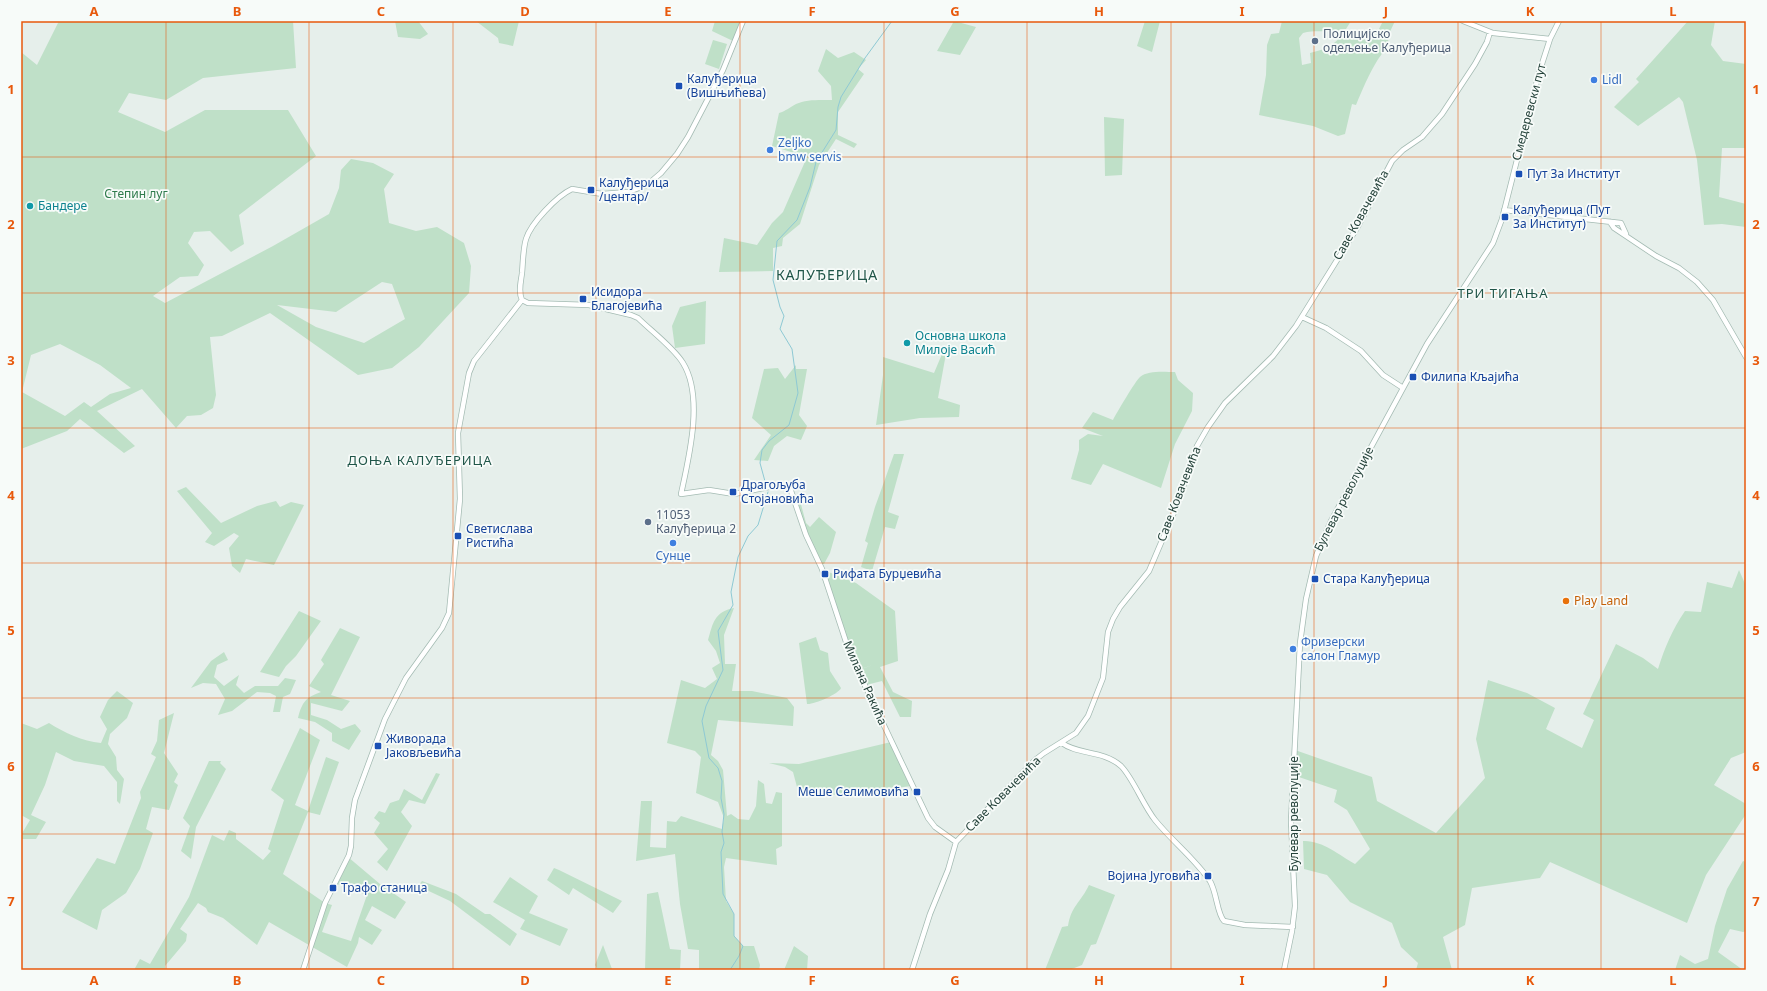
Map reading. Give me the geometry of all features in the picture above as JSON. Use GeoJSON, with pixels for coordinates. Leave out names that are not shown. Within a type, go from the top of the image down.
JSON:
{"type":"FeatureCollection","features":[{"type":"Feature","properties":{"kind":"street"},"geometry":{"type":"LineString","coordinates":[[303,970],[325,903],[351,846],[352,818],[355,800],[385,719],[406,678],[442,628],[449,613],[460,499],[458,433],[468,374],[474,361],[522,300],[520,291],[528,233],[537,220],[561,196],[572,189],[602,194],[628,192],[647,185],[657,177],[677,154],[688,137],[723,70],[743,21]]}},
{"type":"Feature","properties":{"kind":"street"},"geometry":{"type":"LineString","coordinates":[[1463,21],[1490,32],[1550,39]]}},
{"type":"Feature","properties":{"kind":"street","name":"Смедеревски пут"},"geometry":{"type":"LineString","coordinates":[[1489,250],[1499,228],[1525,121],[1550,39],[1559,21]]}},
{"type":"Feature","properties":{"kind":"street","name":"Саве Ковачевића"},"geometry":{"type":"LineString","coordinates":[[912,970],[930,914],[948,870],[956,842],[1035,760],[1062,743],[1081,728],[1094,703],[1103,678],[1108,632],[1111,624],[1120,607],[1149,572],[1175,510],[1197,446],[1202,436],[1225,403],[1273,356],[1302,316],[1357,228],[1392,161],[1399,153],[1422,137],[1442,114],[1475,64],[1489,40],[1490,32]]}},
{"type":"Feature","properties":{"kind":"street"},"geometry":{"type":"LineString","coordinates":[[1504,210],[1621,223],[1628,236]]}},
{"type":"Feature","properties":{"kind":"street"},"geometry":{"type":"LineString","coordinates":[[1610,222],[1614,228],[1653,254],[1688,274],[1706,291],[1746,357]]}},
{"type":"Feature","properties":{"kind":"street","name":"Булевар револуције"},"geometry":{"type":"LineString","coordinates":[[1284,970],[1293,927],[1295,906],[1291,836],[1300,643],[1309,582],[1316,556],[1331,520],[1403,388],[1437,328],[1489,250]]}},
{"type":"Feature","properties":{"kind":"street","name":"Милана Ракића"},"geometry":{"type":"LineString","coordinates":[[522,300],[528,303],[589,305],[631,315],[638,318],[678,355],[685,366],[690,380],[694,405],[691,434],[681,494],[709,490],[734,494],[774,486],[790,488],[806,535],[822,569],[850,654],[864,687],[928,818],[935,826],[956,842]]}},
{"type":"Feature","properties":{"kind":"street"},"geometry":{"type":"LineString","coordinates":[[1302,316],[1326,328],[1360,351],[1383,375],[1403,388]]}},
{"type":"Feature","properties":{"kind":"street"},"geometry":{"type":"LineString","coordinates":[[1062,743],[1068,747],[1104,756],[1122,768],[1155,820],[1209,880],[1216,895],[1220,915],[1224,921],[1245,925],[1293,927]]}},
{"type":"Feature","properties":{"kind":"green space","name":"Степин луг"},"geometry":{"type":"Polygon","coordinates":[[[59,21],[293,21],[296,68],[203,78],[166,100],[129,93],[118,112],[165,132],[205,110],[288,110],[316,156],[239,215],[244,244],[231,252],[210,231],[194,232],[188,243],[204,265],[198,276],[180,277],[153,296],[165,303],[273,246],[329,214],[339,188],[341,170],[351,159],[373,163],[394,174],[384,189],[389,223],[416,231],[437,227],[464,243],[471,266],[469,293],[419,347],[392,368],[358,375],[270,313],[222,336],[210,337],[216,395],[213,408],[201,415],[187,416],[176,428],[142,389],[97,411],[135,446],[124,453],[80,419],[67,431],[21,449],[21,52],[37,65],[59,21]],[[382,282],[336,312],[277,305],[316,327],[364,343],[405,319],[392,284],[382,282]],[[60,344],[31,355],[22,392],[65,416],[84,402],[91,407],[110,394],[131,388],[100,365],[60,344]]]}},
{"type":"Feature","properties":{"kind":"green space"},"geometry":{"type":"Polygon","coordinates":[[[395,21],[418,21],[428,34],[420,39],[398,37],[395,21]]]}},
{"type":"Feature","properties":{"kind":"green space"},"geometry":{"type":"Polygon","coordinates":[[[476,21],[519,21],[513,46],[499,43],[498,38],[476,21]]]}},
{"type":"Feature","properties":{"kind":"green space"},"geometry":{"type":"Polygon","coordinates":[[[715,21],[740,21],[733,41],[712,31],[715,21]]]}},
{"type":"Feature","properties":{"kind":"green space"},"geometry":{"type":"Polygon","coordinates":[[[954,21],[976,27],[960,55],[937,51],[954,21]]]}},
{"type":"Feature","properties":{"kind":"green space"},"geometry":{"type":"Polygon","coordinates":[[[1145,21],[1160,21],[1152,52],[1137,46],[1145,21]]]}},
{"type":"Feature","properties":{"kind":"green space"},"geometry":{"type":"Polygon","coordinates":[[[1282,21],[1351,21],[1346,29],[1303,33],[1299,38],[1302,65],[1311,63],[1310,53],[1328,48],[1347,32],[1361,32],[1366,42],[1370,42],[1375,37],[1383,21],[1395,21],[1387,38],[1389,42],[1388,45],[1371,71],[1356,105],[1352,104],[1345,134],[1338,136],[1313,126],[1259,115],[1266,75],[1267,45],[1271,34],[1279,33],[1282,21]]]}},
{"type":"Feature","properties":{"kind":"green space"},"geometry":{"type":"Polygon","coordinates":[[[1688,21],[1715,21],[1711,45],[1723,61],[1746,64],[1746,148],[1722,148],[1719,197],[1746,204],[1746,227],[1722,224],[1704,225],[1697,160],[1683,102],[1679,97],[1638,126],[1614,107],[1639,82],[1636,79],[1688,21]]]}},
{"type":"Feature","properties":{"kind":"green space"},"geometry":{"type":"Polygon","coordinates":[[[713,40],[727,44],[719,69],[705,64],[713,40]]]}},
{"type":"Feature","properties":{"kind":"green space"},"geometry":{"type":"Polygon","coordinates":[[[826,49],[838,58],[854,52],[866,60],[858,69],[864,74],[838,112],[838,135],[857,144],[854,148],[836,139],[819,165],[800,224],[783,238],[782,246],[773,248],[773,271],[719,272],[724,238],[757,245],[772,223],[783,212],[807,157],[772,146],[779,113],[804,101],[832,100],[831,86],[818,71],[826,49]]]}},
{"type":"Feature","properties":{"kind":"green space"},"geometry":{"type":"Polygon","coordinates":[[[1104,117],[1124,119],[1122,175],[1105,176],[1104,117]]]}},
{"type":"Feature","properties":{"kind":"green space"},"geometry":{"type":"Polygon","coordinates":[[[706,301],[705,344],[675,348],[672,326],[680,307],[706,301]]]}},
{"type":"Feature","properties":{"kind":"green space"},"geometry":{"type":"Polygon","coordinates":[[[945,347],[947,348],[938,398],[960,405],[959,417],[920,418],[876,425],[883,375],[883,357],[934,373],[945,347]]]}},
{"type":"Feature","properties":{"kind":"green space"},"geometry":{"type":"Polygon","coordinates":[[[796,365],[796,369],[807,369],[799,415],[807,426],[801,440],[787,436],[774,446],[768,461],[754,460],[771,435],[752,418],[764,369],[778,368],[785,379],[796,365]]]}},
{"type":"Feature","properties":{"kind":"green space"},"geometry":{"type":"Polygon","coordinates":[[[1152,372],[1175,372],[1178,380],[1193,393],[1192,411],[1175,444],[1161,488],[1103,464],[1091,485],[1071,479],[1079,450],[1079,440],[1088,434],[1103,436],[1082,428],[1093,412],[1113,420],[1130,390],[1140,377],[1152,372]]]}},
{"type":"Feature","properties":{"kind":"green space"},"geometry":{"type":"Polygon","coordinates":[[[894,454],[904,454],[888,512],[899,516],[895,529],[885,527],[872,571],[861,567],[868,543],[865,541],[875,507],[894,454]]]}},
{"type":"Feature","properties":{"kind":"green space"},"geometry":{"type":"Polygon","coordinates":[[[186,487],[221,523],[257,506],[276,501],[280,507],[291,502],[304,505],[274,565],[246,559],[240,573],[232,566],[229,548],[239,536],[234,533],[214,546],[205,542],[212,533],[177,491],[186,487]]]}},
{"type":"Feature","properties":{"kind":"green space"},"geometry":{"type":"Polygon","coordinates":[[[799,497],[806,523],[810,527],[819,517],[836,532],[830,553],[824,564],[821,564],[805,532],[800,514],[799,497]]]}},
{"type":"Feature","properties":{"kind":"green space"},"geometry":{"type":"Polygon","coordinates":[[[1739,570],[1746,586],[1746,752],[1731,758],[1714,785],[1746,804],[1746,814],[1706,875],[1687,923],[1550,862],[1540,878],[1472,888],[1465,925],[1443,937],[1452,970],[1416,970],[1418,963],[1401,947],[1392,923],[1350,902],[1327,875],[1304,869],[1303,841],[1310,841],[1324,845],[1355,864],[1370,849],[1347,810],[1334,802],[1337,790],[1293,775],[1295,750],[1372,777],[1377,801],[1436,833],[1485,778],[1476,739],[1488,680],[1527,693],[1555,708],[1546,729],[1582,748],[1594,720],[1583,714],[1616,644],[1643,658],[1658,669],[1669,639],[1685,611],[1701,612],[1707,582],[1732,588],[1739,570]]]}},
{"type":"Feature","properties":{"kind":"green space"},"geometry":{"type":"Polygon","coordinates":[[[826,571],[856,583],[895,611],[898,661],[880,667],[893,692],[912,701],[911,717],[900,717],[882,681],[866,685],[858,670],[873,665],[857,670],[824,572],[826,571]]]}},
{"type":"Feature","properties":{"kind":"green space"},"geometry":{"type":"Polygon","coordinates":[[[734,608],[724,635],[725,664],[736,664],[732,691],[752,691],[787,698],[794,707],[793,726],[718,720],[711,755],[718,761],[723,770],[727,816],[731,814],[738,819],[749,820],[756,806],[758,780],[764,784],[766,803],[772,804],[776,792],[782,793],[782,846],[776,849],[777,865],[726,858],[724,867],[726,901],[734,914],[734,936],[743,946],[754,946],[760,965],[759,970],[699,970],[699,950],[688,949],[680,904],[675,854],[636,861],[641,801],[652,801],[650,847],[666,848],[667,821],[676,822],[681,816],[722,829],[724,818],[718,802],[696,793],[701,757],[695,751],[667,743],[681,680],[705,688],[717,679],[712,668],[720,663],[716,651],[708,640],[713,623],[718,615],[734,608]]]}},
{"type":"Feature","properties":{"kind":"green space"},"geometry":{"type":"Polygon","coordinates":[[[299,611],[321,621],[279,677],[260,672],[299,611]]]}},
{"type":"Feature","properties":{"kind":"green space"},"geometry":{"type":"Polygon","coordinates":[[[340,628],[360,637],[331,695],[350,701],[342,711],[311,703],[311,715],[327,720],[341,729],[355,724],[361,731],[349,750],[332,741],[332,733],[315,722],[298,718],[305,701],[321,692],[309,686],[324,664],[321,660],[340,628]]]}},
{"type":"Feature","properties":{"kind":"green space"},"geometry":{"type":"Polygon","coordinates":[[[816,637],[820,650],[828,653],[830,671],[841,688],[826,699],[807,704],[799,643],[816,637]]]}},
{"type":"Feature","properties":{"kind":"green space"},"geometry":{"type":"Polygon","coordinates":[[[224,652],[228,660],[217,665],[214,677],[224,686],[239,675],[236,685],[244,693],[255,686],[278,686],[285,678],[296,680],[290,694],[283,697],[280,712],[273,712],[276,696],[270,693],[257,692],[232,711],[218,715],[225,699],[216,684],[203,683],[191,688],[211,661],[224,652]]]}},
{"type":"Feature","properties":{"kind":"green space"},"geometry":{"type":"Polygon","coordinates":[[[117,691],[133,703],[127,718],[110,734],[108,744],[116,757],[117,770],[124,779],[120,804],[117,801],[117,782],[104,766],[74,761],[56,752],[45,785],[31,815],[46,822],[36,839],[21,839],[21,835],[30,820],[21,815],[21,723],[37,729],[49,723],[74,736],[101,743],[107,729],[100,717],[108,700],[117,691]]]}},
{"type":"Feature","properties":{"kind":"green space"},"geometry":{"type":"Polygon","coordinates":[[[174,713],[164,753],[178,774],[174,782],[178,785],[169,810],[152,807],[146,829],[153,833],[140,869],[126,893],[102,910],[97,930],[62,912],[97,858],[115,864],[141,798],[140,792],[156,757],[151,754],[157,741],[159,720],[174,713]]]}},
{"type":"Feature","properties":{"kind":"green space"},"geometry":{"type":"Polygon","coordinates":[[[300,728],[320,740],[295,805],[308,811],[326,757],[339,762],[320,815],[308,812],[283,874],[325,903],[332,905],[322,932],[351,941],[367,895],[350,889],[351,886],[333,884],[348,857],[380,884],[406,902],[395,919],[372,906],[365,920],[382,930],[372,945],[359,937],[358,943],[347,967],[269,922],[257,945],[223,918],[208,912],[206,908],[198,903],[180,929],[187,934],[186,941],[165,966],[165,970],[134,970],[140,959],[150,964],[189,897],[212,835],[224,841],[229,830],[236,833],[236,839],[263,860],[271,851],[268,849],[284,800],[271,790],[300,728]]]}},
{"type":"Feature","properties":{"kind":"green space"},"geometry":{"type":"Polygon","coordinates":[[[891,742],[912,786],[813,797],[797,787],[793,772],[785,767],[769,763],[799,764],[891,742]]]}},
{"type":"Feature","properties":{"kind":"green space"},"geometry":{"type":"Polygon","coordinates":[[[209,761],[221,761],[220,763],[226,769],[196,827],[191,859],[181,851],[190,826],[183,818],[209,761]]]}},
{"type":"Feature","properties":{"kind":"green space"},"geometry":{"type":"Polygon","coordinates":[[[436,773],[440,774],[425,804],[409,800],[401,812],[412,826],[387,871],[377,862],[388,849],[374,833],[380,823],[374,818],[379,811],[385,813],[390,803],[399,800],[404,789],[422,800],[436,773]]]}},
{"type":"Feature","properties":{"kind":"green space"},"geometry":{"type":"Polygon","coordinates":[[[1743,861],[1746,862],[1746,931],[1743,932],[1730,929],[1718,952],[1743,970],[1675,970],[1680,955],[1695,964],[1708,959],[1715,926],[1727,889],[1743,861]]]}},
{"type":"Feature","properties":{"kind":"green space"},"geometry":{"type":"Polygon","coordinates":[[[554,868],[622,901],[613,913],[573,888],[569,895],[547,880],[554,868]]]}},
{"type":"Feature","properties":{"kind":"green space"},"geometry":{"type":"Polygon","coordinates":[[[510,877],[538,896],[529,913],[568,929],[560,946],[520,929],[525,920],[493,902],[510,877]]]}},
{"type":"Feature","properties":{"kind":"green space"},"geometry":{"type":"Polygon","coordinates":[[[422,881],[456,894],[485,914],[490,914],[517,934],[510,946],[450,901],[418,886],[422,881]]]}},
{"type":"Feature","properties":{"kind":"green space"},"geometry":{"type":"Polygon","coordinates":[[[1089,885],[1115,895],[1096,944],[1091,945],[1082,965],[1069,970],[1045,970],[1062,927],[1068,926],[1071,914],[1089,885]]]}},
{"type":"Feature","properties":{"kind":"green space"},"geometry":{"type":"Polygon","coordinates":[[[658,892],[670,949],[681,950],[680,970],[645,970],[647,894],[658,892]]]}},
{"type":"Feature","properties":{"kind":"green space"},"geometry":{"type":"Polygon","coordinates":[[[603,945],[612,969],[615,970],[598,970],[595,965],[603,945]]]}},
{"type":"Feature","properties":{"kind":"green space"},"geometry":{"type":"Polygon","coordinates":[[[794,946],[808,956],[807,970],[784,970],[794,946]]]}},
{"type":"Feature","properties":{"kind":"waterway"},"geometry":{"type":"LineString","coordinates":[[766,485],[760,463],[762,450],[769,441],[789,425],[798,393],[792,349],[780,329],[784,316],[773,280],[777,241],[797,220],[810,187],[816,162],[836,130],[838,107],[841,97],[865,58],[892,21]]}},
{"type":"Feature","properties":{"kind":"waterway"},"geometry":{"type":"LineString","coordinates":[[730,970],[739,956],[743,946],[734,936],[734,914],[723,894],[721,852],[724,843],[722,832],[724,814],[721,798],[722,781],[718,768],[709,758],[702,721],[706,706],[723,670],[718,631],[733,605],[731,592],[738,557],[748,536],[758,525],[768,492]]}},
{"type":"Feature","properties":{"kind":"place","name":"Полицијско одељење Калуђерица"},"geometry":{"type":"Point","coordinates":[1315,41]}},
{"type":"Feature","properties":{"kind":"place","name":"Lidl"},"geometry":{"type":"Point","coordinates":[1594,80]}},
{"type":"Feature","properties":{"kind":"place","name":"Калуђерица (Вишњићева)"},"geometry":{"type":"Point","coordinates":[679,86]}},
{"type":"Feature","properties":{"kind":"place","name":"Zeljko bmw servis"},"geometry":{"type":"Point","coordinates":[770,150]}},
{"type":"Feature","properties":{"kind":"place","name":"Пут За Институт"},"geometry":{"type":"Point","coordinates":[1519,174]}},
{"type":"Feature","properties":{"kind":"place","name":"Калуђерица /центар/"},"geometry":{"type":"Point","coordinates":[591,190]}},
{"type":"Feature","properties":{"kind":"place","name":"Бандере"},"geometry":{"type":"Point","coordinates":[30,206]}},
{"type":"Feature","properties":{"kind":"place","name":"Калуђерица (Пут За Институт)"},"geometry":{"type":"Point","coordinates":[1505,217]}},
{"type":"Feature","properties":{"kind":"place","name":"Исидора Благојевића"},"geometry":{"type":"Point","coordinates":[583,299]}},
{"type":"Feature","properties":{"kind":"place","name":"Основна школа Милоје Васић"},"geometry":{"type":"Point","coordinates":[907,343]}},
{"type":"Feature","properties":{"kind":"place","name":"Филипа Кљајића"},"geometry":{"type":"Point","coordinates":[1413,377]}},
{"type":"Feature","properties":{"kind":"place","name":"Драгољуба Стојановића"},"geometry":{"type":"Point","coordinates":[733,492]}},
{"type":"Feature","properties":{"kind":"place","name":"11053 Калуђерица 2"},"geometry":{"type":"Point","coordinates":[648,522]}},
{"type":"Feature","properties":{"kind":"place","name":"Светислава Ристића"},"geometry":{"type":"Point","coordinates":[458,536]}},
{"type":"Feature","properties":{"kind":"place","name":"Сунце"},"geometry":{"type":"Point","coordinates":[673,543]}},
{"type":"Feature","properties":{"kind":"place","name":"Рифата Бурџевића"},"geometry":{"type":"Point","coordinates":[825,574]}},
{"type":"Feature","properties":{"kind":"place","name":"Стара Калуђерица"},"geometry":{"type":"Point","coordinates":[1315,579]}},
{"type":"Feature","properties":{"kind":"place","name":"Play Land"},"geometry":{"type":"Point","coordinates":[1566,601]}},
{"type":"Feature","properties":{"kind":"place","name":"Фризерски салон Гламур"},"geometry":{"type":"Point","coordinates":[1293,649]}},
{"type":"Feature","properties":{"kind":"place","name":"Живорада Јаковљевића"},"geometry":{"type":"Point","coordinates":[378,746]}},
{"type":"Feature","properties":{"kind":"place","name":"Меше Селимовића"},"geometry":{"type":"Point","coordinates":[917,792]}},
{"type":"Feature","properties":{"kind":"place","name":"Војина Југовића"},"geometry":{"type":"Point","coordinates":[1208,876]}},
{"type":"Feature","properties":{"kind":"place","name":"Трафо станица"},"geometry":{"type":"Point","coordinates":[333,888]}},
{"type":"Feature","properties":{"kind":"district","name":"КАЛУЂЕРИЦА"},"geometry":{"type":"Point","coordinates":[827,275]}},
{"type":"Feature","properties":{"kind":"district","name":"ТРИ ТИГАЊА"},"geometry":{"type":"Point","coordinates":[1503,293]}},
{"type":"Feature","properties":{"kind":"district","name":"ДОЊА КАЛУЂЕРИЦА"},"geometry":{"type":"Point","coordinates":[420,460]}}]}
